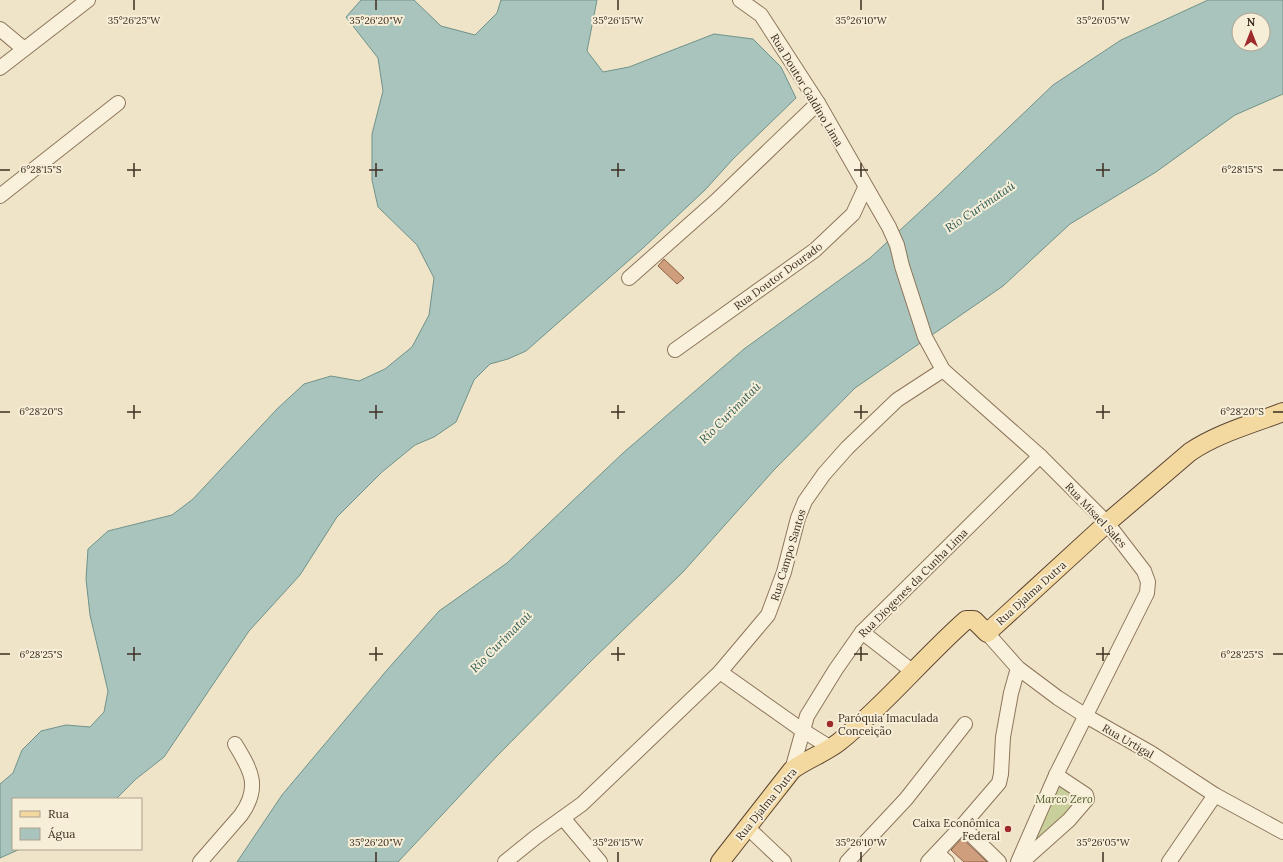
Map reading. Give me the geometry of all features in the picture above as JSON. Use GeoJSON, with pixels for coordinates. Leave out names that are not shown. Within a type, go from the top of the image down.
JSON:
{"type":"FeatureCollection","features":[{"type":"Feature","properties":{"kind":"main road","name":"Rua Djalma Dutra"},"geometry":{"type":"LineString","coordinates":[[720,862],[792,770],[804,761],[831,748],[874,712],[912,671],[966,620],[974,620],[987,633],[1107,523],[1200,445],[1283,412]]}},
{"type":"Feature","properties":{"kind":"street"},"geometry":{"type":"LineString","coordinates":[[0,68],[88,0]]}},
{"type":"Feature","properties":{"kind":"street","name":"Rua Doutor Galdino Lima"},"geometry":{"type":"LineString","coordinates":[[740,0],[761,15],[818,103],[865,188],[889,227],[897,244],[902,266],[925,337],[943,370]]}},
{"type":"Feature","properties":{"kind":"street"},"geometry":{"type":"LineString","coordinates":[[754,0],[761,15]]}},
{"type":"Feature","properties":{"kind":"street"},"geometry":{"type":"LineString","coordinates":[[0,29],[24,49]]}},
{"type":"Feature","properties":{"kind":"street"},"geometry":{"type":"LineString","coordinates":[[0,196],[118,103]]}},
{"type":"Feature","properties":{"kind":"street"},"geometry":{"type":"LineString","coordinates":[[629,278],[716,201],[818,103]]}},
{"type":"Feature","properties":{"kind":"street","name":"Rua Doutor Dourado"},"geometry":{"type":"LineString","coordinates":[[675,350],[816,250],[853,214],[865,188]]}},
{"type":"Feature","properties":{"kind":"street"},"geometry":{"type":"LineString","coordinates":[[943,370],[1040,456]]}},
{"type":"Feature","properties":{"kind":"street","name":"Rua Campo Santos"},"geometry":{"type":"LineString","coordinates":[[505,862],[536,837],[582,804],[720,672],[768,615],[784,572],[798,518],[805,502],[824,474],[847,448],[897,400],[943,370]]}},
{"type":"Feature","properties":{"kind":"street","name":"Rua Misael Sales"},"geometry":{"type":"LineString","coordinates":[[1040,456],[1107,523],[1140,565],[1147,577],[1147,592],[1144,601],[1086,716]]}},
{"type":"Feature","properties":{"kind":"street","name":"Rua Diogenes da Cunha Lima"},"geometry":{"type":"LineString","coordinates":[[792,770],[807,716],[818,697],[862,632],[1040,456]]}},
{"type":"Feature","properties":{"kind":"street"},"geometry":{"type":"LineString","coordinates":[[862,632],[912,671]]}},
{"type":"Feature","properties":{"kind":"street","name":"Rua Urtigal"},"geometry":{"type":"LineString","coordinates":[[987,633],[1018,668],[1058,698],[1086,716],[1151,753],[1215,795],[1283,832]]}},
{"type":"Feature","properties":{"kind":"street"},"geometry":{"type":"LineString","coordinates":[[937,859],[962,826],[999,783],[1002,737],[1018,668]]}},
{"type":"Feature","properties":{"kind":"street"},"geometry":{"type":"LineString","coordinates":[[720,672],[802,730],[831,748]]}},
{"type":"Feature","properties":{"kind":"street"},"geometry":{"type":"LineString","coordinates":[[1018,862],[1056,775],[1086,716]]}},
{"type":"Feature","properties":{"kind":"street"},"geometry":{"type":"LineString","coordinates":[[847,862],[906,798],[965,724]]}},
{"type":"Feature","properties":{"kind":"street"},"geometry":{"type":"LineString","coordinates":[[200,862],[241,815],[253,790],[252,778],[245,760],[235,744]]}},
{"type":"Feature","properties":{"kind":"street"},"geometry":{"type":"LineString","coordinates":[[1022,862],[1069,820],[1087,799],[1085,794],[1056,775]]}},
{"type":"Feature","properties":{"kind":"street"},"geometry":{"type":"LineString","coordinates":[[1169,862],[1215,795]]}},
{"type":"Feature","properties":{"kind":"street"},"geometry":{"type":"LineString","coordinates":[[563,818],[600,862]]}},
{"type":"Feature","properties":{"kind":"street"},"geometry":{"type":"LineString","coordinates":[[962,826],[999,862]]}},
{"type":"Feature","properties":{"kind":"street"},"geometry":{"type":"LineString","coordinates":[[747,827],[784,862]]}},
{"type":"Feature","properties":{"kind":"green space","name":"Marco Zero"},"geometry":{"type":"Polygon","coordinates":[[[1060,779],[1083,798],[1023,856],[1060,779]]]}},
{"type":"Feature","properties":{"kind":"water"},"geometry":{"type":"Polygon","coordinates":[[[361,0],[414,0],[441,26],[475,35],[497,13],[501,0],[597,0],[587,51],[603,72],[629,67],[714,34],[753,39],[781,67],[796,98],[733,159],[705,190],[643,248],[526,351],[508,359],[490,364],[474,380],[456,422],[434,437],[415,445],[382,472],[337,517],[300,575],[249,631],[164,757],[136,779],[117,798],[12,798],[12,850],[18,850],[0,858],[0,784],[13,773],[22,750],[41,731],[66,725],[90,727],[104,712],[108,691],[90,615],[86,579],[88,549],[108,531],[172,515],[193,499],[277,409],[304,384],[331,376],[359,381],[385,369],[412,347],[429,315],[434,278],[417,245],[378,207],[372,180],[372,134],[383,91],[378,58],[346,17],[361,0]]]}},
{"type":"Feature","properties":{"kind":"water","name":"Rio Curimataú"},"geometry":{"type":"Polygon","coordinates":[[[1208,0],[1283,0],[1283,94],[1235,115],[1156,172],[1070,224],[1003,286],[855,388],[774,470],[683,572],[589,663],[497,756],[398,862],[237,862],[282,795],[387,670],[439,611],[507,563],[623,453],[744,349],[870,258],[1053,85],[1121,40],[1208,0]]]}},
{"type":"Feature","properties":{"kind":"building"},"geometry":{"type":"Polygon","coordinates":[[[664,259],[684,278],[677,284],[658,266],[664,259]]]}},
{"type":"Feature","properties":{"kind":"building"},"geometry":{"type":"Polygon","coordinates":[[[962,838],[987,862],[964,862],[951,850],[962,838]]]}},
{"type":"Feature","properties":{"kind":"place","name":"Paróquia Imaculada Conceição"},"geometry":{"type":"Point","coordinates":[830,724]}},
{"type":"Feature","properties":{"kind":"place","name":"Caixa Econômica Federal"},"geometry":{"type":"Point","coordinates":[1008,829]}}]}
